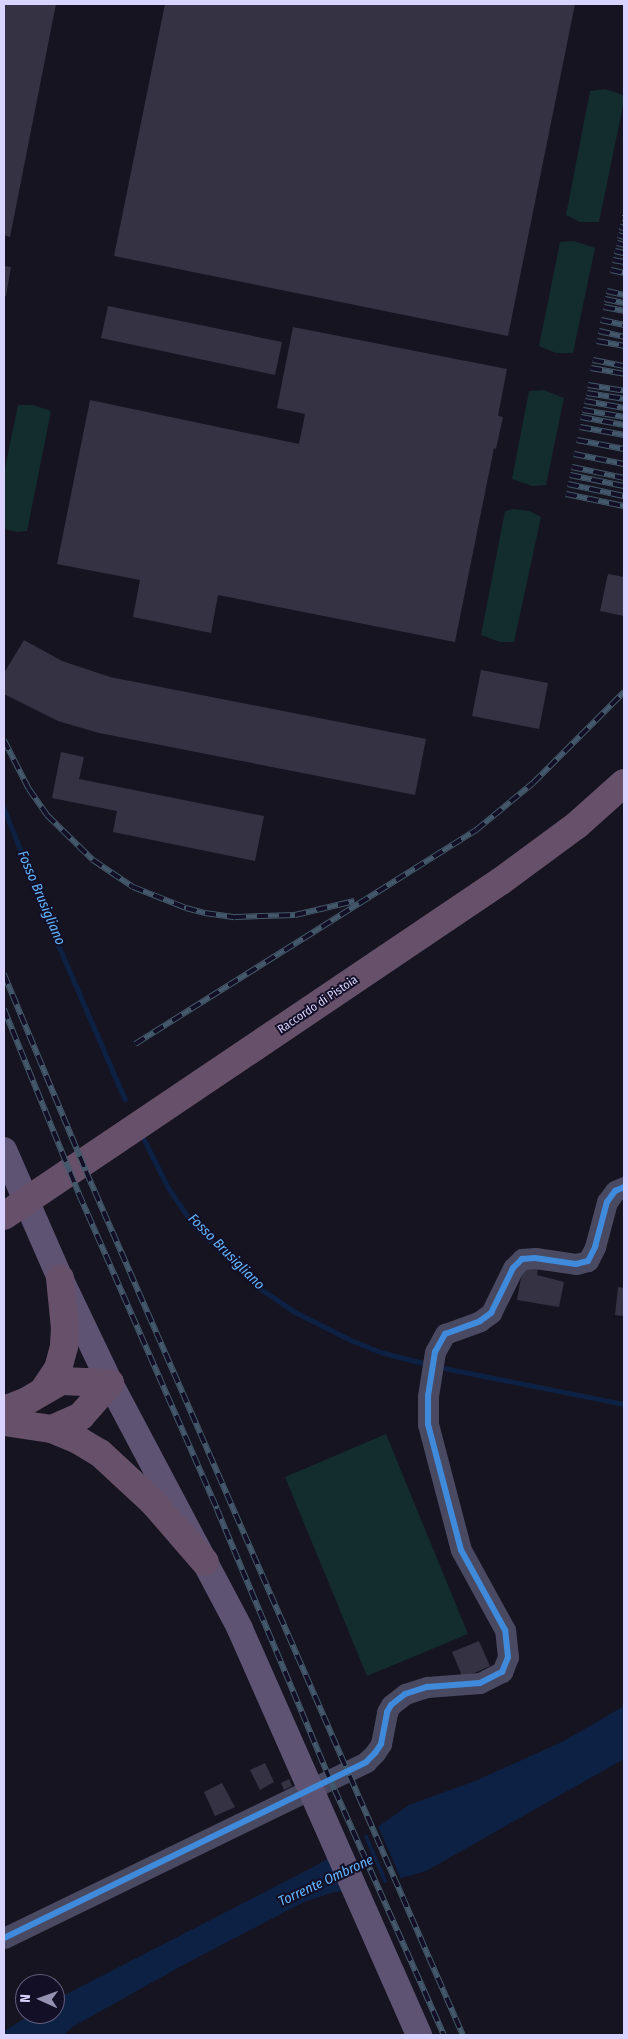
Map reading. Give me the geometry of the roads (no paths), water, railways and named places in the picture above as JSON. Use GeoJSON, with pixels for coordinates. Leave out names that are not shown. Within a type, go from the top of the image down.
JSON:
{"type":"FeatureCollection","features":[{"type":"Feature","properties":{"kind":"highway","name":"Raccordo di Pistoia"},"geometry":{"type":"LineString","coordinates":[[4,1194],[494,866],[563,815],[624,762]]}},
{"type":"Feature","properties":{"kind":"highway","name":"Raccordo di Pistoia"},"geometry":{"type":"LineString","coordinates":[[4,1216],[501,881],[577,825],[624,783]]}},
{"type":"Feature","properties":{"kind":"highway"},"geometry":{"type":"LineString","coordinates":[[43,1391],[58,1369],[64,1346],[65,1328],[60,1278]]}},
{"type":"Feature","properties":{"kind":"highway"},"geometry":{"type":"LineString","coordinates":[[4,1410],[25,1402],[61,1381],[110,1383]]}},
{"type":"Feature","properties":{"kind":"highway"},"geometry":{"type":"LineString","coordinates":[[52,1429],[82,1416],[110,1383]]}},
{"type":"Feature","properties":{"kind":"highway"},"geometry":{"type":"LineString","coordinates":[[4,1422],[52,1429],[78,1440],[110,1461],[153,1502],[205,1562]]}},
{"type":"Feature","properties":{"kind":"main road"},"geometry":{"type":"LineString","coordinates":[[7,1158],[60,1278],[110,1383],[240,1628],[419,2035]]}},
{"type":"Feature","properties":{"kind":"street"},"geometry":{"type":"LineString","coordinates":[[4,1938],[366,1762],[376,1753],[381,1744],[386,1717],[391,1705],[405,1694],[427,1687],[480,1683],[502,1672],[508,1657],[505,1630],[461,1550],[428,1424],[428,1396],[435,1352],[445,1334],[480,1321],[491,1313],[513,1268],[522,1259],[535,1258],[576,1264],[588,1261],[595,1247],[607,1202],[615,1191],[624,1187]]}},
{"type":"Feature","properties":{"kind":"water","name":"Torrente Ombrone"},"geometry":{"type":"Polygon","coordinates":[[[624,1706],[624,1759],[426,1871],[381,1884],[331,1893],[304,1902],[185,1964],[74,2026],[63,2035],[4,2035],[4,2031],[16,2024],[65,2024],[65,1995],[319,1864],[409,1805],[475,1781],[564,1741],[624,1706]]]}},
{"type":"Feature","properties":{"kind":"waterway","name":"Fosso Brusigliano"},"geometry":{"type":"LineString","coordinates":[[4,808],[58,944],[125,1099]]}},
{"type":"Feature","properties":{"kind":"waterway","name":"Fosso Brusigliano"},"geometry":{"type":"LineString","coordinates":[[143,1137],[168,1187],[193,1224],[258,1287],[295,1312],[351,1340],[384,1353],[427,1364]]}},
{"type":"Feature","properties":{"kind":"waterway","name":"Fosso Brusigliano"},"geometry":{"type":"LineString","coordinates":[[439,1367],[624,1404]]}},
{"type":"Feature","properties":{"kind":"railway"},"geometry":{"type":"LineString","coordinates":[[620,227],[624,228]]}},
{"type":"Feature","properties":{"kind":"railway"},"geometry":{"type":"LineString","coordinates":[[618,235],[624,237]]}},
{"type":"Feature","properties":{"kind":"railway"},"geometry":{"type":"LineString","coordinates":[[617,243],[624,245]]}},
{"type":"Feature","properties":{"kind":"railway"},"geometry":{"type":"LineString","coordinates":[[615,251],[624,253]]}},
{"type":"Feature","properties":{"kind":"railway"},"geometry":{"type":"LineString","coordinates":[[613,260],[624,262]]}},
{"type":"Feature","properties":{"kind":"railway"},"geometry":{"type":"LineString","coordinates":[[611,270],[624,273]]}},
{"type":"Feature","properties":{"kind":"railway"},"geometry":{"type":"LineString","coordinates":[[607,291],[624,295]]}},
{"type":"Feature","properties":{"kind":"railway"},"geometry":{"type":"LineString","coordinates":[[605,299],[624,303]]}},
{"type":"Feature","properties":{"kind":"railway"},"geometry":{"type":"LineString","coordinates":[[604,307],[624,311]]}},
{"type":"Feature","properties":{"kind":"railway"},"geometry":{"type":"LineString","coordinates":[[601,320],[624,325]]}},
{"type":"Feature","properties":{"kind":"railway"},"geometry":{"type":"LineString","coordinates":[[599,331],[624,337]]}},
{"type":"Feature","properties":{"kind":"railway"},"geometry":{"type":"LineString","coordinates":[[597,341],[624,346]]}},
{"type":"Feature","properties":{"kind":"railway"},"geometry":{"type":"LineString","coordinates":[[593,360],[624,366]]}},
{"type":"Feature","properties":{"kind":"railway"},"geometry":{"type":"LineString","coordinates":[[591,368],[624,374]]}},
{"type":"Feature","properties":{"kind":"railway"},"geometry":{"type":"LineString","coordinates":[[588,385],[624,391]]}},
{"type":"Feature","properties":{"kind":"railway"},"geometry":{"type":"LineString","coordinates":[[587,393],[624,399]]}},
{"type":"Feature","properties":{"kind":"railway"},"geometry":{"type":"LineString","coordinates":[[585,401],[624,408]]}},
{"type":"Feature","properties":{"kind":"railway"},"geometry":{"type":"LineString","coordinates":[[583,410],[624,417]]}},
{"type":"Feature","properties":{"kind":"railway"},"geometry":{"type":"LineString","coordinates":[[581,417],[624,425]]}},
{"type":"Feature","properties":{"kind":"railway"},"geometry":{"type":"LineString","coordinates":[[580,427],[624,435]]}},
{"type":"Feature","properties":{"kind":"railway"},"geometry":{"type":"LineString","coordinates":[[577,440],[624,449]]}},
{"type":"Feature","properties":{"kind":"railway"},"geometry":{"type":"LineString","coordinates":[[574,454],[624,464]]}},
{"type":"Feature","properties":{"kind":"railway"},"geometry":{"type":"LineString","coordinates":[[572,467],[624,478]]}},
{"type":"Feature","properties":{"kind":"railway"},"geometry":{"type":"LineString","coordinates":[[570,475],[624,486]]}},
{"type":"Feature","properties":{"kind":"railway"},"geometry":{"type":"LineString","coordinates":[[568,484],[624,496]]}},
{"type":"Feature","properties":{"kind":"railway"},"geometry":{"type":"LineString","coordinates":[[566,494],[624,506]]}},
{"type":"Feature","properties":{"kind":"railway"},"geometry":{"type":"LineString","coordinates":[[135,1044],[476,830],[533,783],[624,692]]}},
{"type":"Feature","properties":{"kind":"railway"},"geometry":{"type":"LineString","coordinates":[[4,740],[29,789],[47,815],[93,860],[133,887],[186,908],[235,917],[295,915],[354,901]]}},
{"type":"Feature","properties":{"kind":"railway"},"geometry":{"type":"LineString","coordinates":[[4,974],[86,1171],[463,2035]]}},
{"type":"Feature","properties":{"kind":"railway"},"geometry":{"type":"LineString","coordinates":[[4,1009],[79,1194],[217,1509],[326,1770],[444,2035]]}}]}
